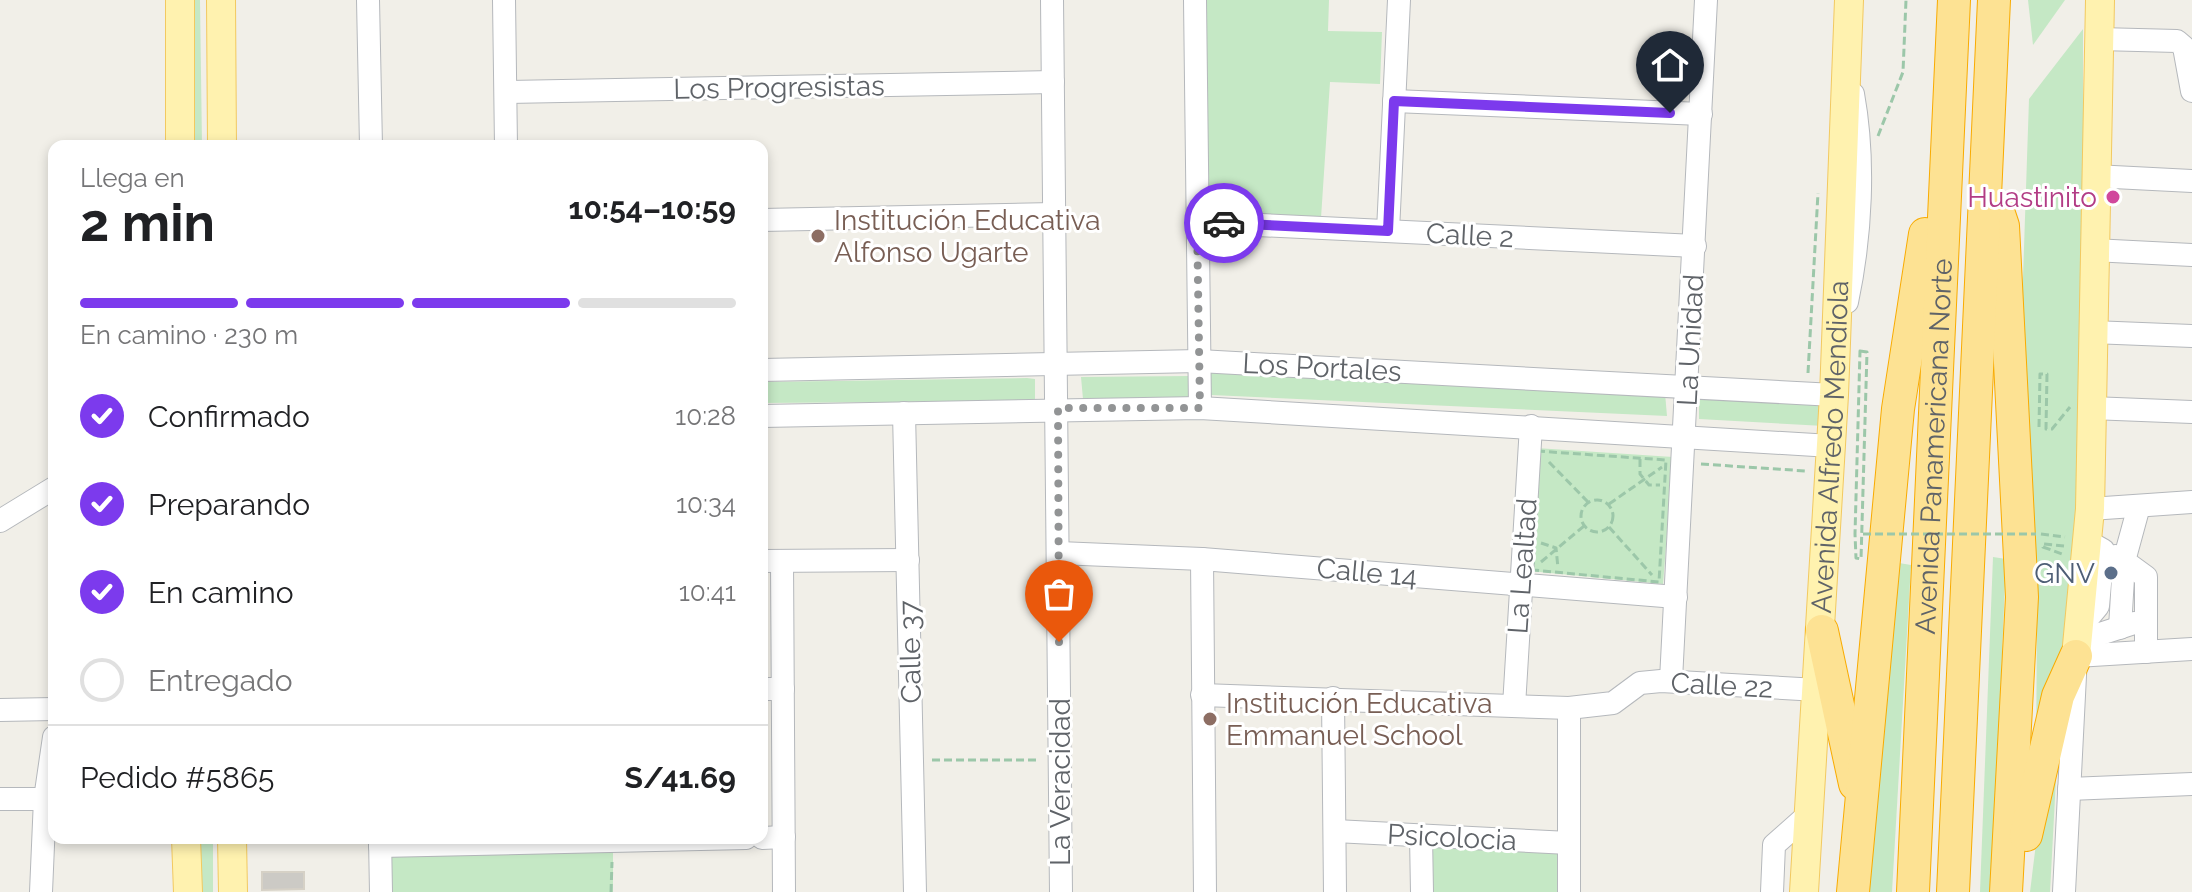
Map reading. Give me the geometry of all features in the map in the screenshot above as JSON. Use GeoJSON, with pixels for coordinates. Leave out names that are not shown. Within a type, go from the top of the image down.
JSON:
{"type":"FeatureCollection","features":[{"type":"Feature","properties":{"kind":"highway","name":"Avenida Panamericana Norte"},"geometry":{"type":"LineString","coordinates":[[1913,892],[1954,0]]}},
{"type":"Feature","properties":{"kind":"highway","name":"Avenida Panamericana Norte"},"geometry":{"type":"LineString","coordinates":[[1953,892],[1994,0]]}},
{"type":"Feature","properties":{"kind":"highway"},"geometry":{"type":"LineString","coordinates":[[1853,892],[1898,409],[1924,238],[1947,149]]}},
{"type":"Feature","properties":{"kind":"highway"},"geometry":{"type":"LineString","coordinates":[[1986,170],[2003,226],[2022,597],[2008,892]]}},
{"type":"Feature","properties":{"kind":"highway"},"geometry":{"type":"LineString","coordinates":[[1822,631],[1861,816]]}},
{"type":"Feature","properties":{"kind":"highway"},"geometry":{"type":"LineString","coordinates":[[2008,892],[2058,696],[2087,644]]}},
{"type":"Feature","properties":{"kind":"main road"},"geometry":{"type":"LineString","coordinates":[[180,0],[180,140]]}},
{"type":"Feature","properties":{"kind":"main road"},"geometry":{"type":"LineString","coordinates":[[221,0],[222,140]]}},
{"type":"Feature","properties":{"kind":"main road","name":"Avenida Alfredo Mendiola"},"geometry":{"type":"LineString","coordinates":[[1804,892],[1834,395],[1849,0]]}},
{"type":"Feature","properties":{"kind":"main road"},"geometry":{"type":"LineString","coordinates":[[2087,644],[2100,0]]}},
{"type":"Feature","properties":{"kind":"main road"},"geometry":{"type":"LineString","coordinates":[[186,844],[188,892]]}},
{"type":"Feature","properties":{"kind":"main road"},"geometry":{"type":"LineString","coordinates":[[232,844],[233,892]]}},
{"type":"Feature","properties":{"kind":"street"},"geometry":{"type":"LineString","coordinates":[[368,0],[371,140]]}},
{"type":"Feature","properties":{"kind":"street"},"geometry":{"type":"LineString","coordinates":[[504,0],[506,140]]}},
{"type":"Feature","properties":{"kind":"street","name":"La Veracidad"},"geometry":{"type":"LineString","coordinates":[[1052,0],[1061,892]]}},
{"type":"Feature","properties":{"kind":"street"},"geometry":{"type":"LineString","coordinates":[[1195,0],[1200,408]]}},
{"type":"Feature","properties":{"kind":"street"},"geometry":{"type":"LineString","coordinates":[[1388,231],[1399,0]]}},
{"type":"Feature","properties":{"kind":"street","name":"La Unidad"},"geometry":{"type":"LineString","coordinates":[[1671,680],[1667,589],[1674,464],[1684,435],[1688,388],[1706,0]]}},
{"type":"Feature","properties":{"kind":"street"},"geometry":{"type":"LineString","coordinates":[[2099,39],[2177,41],[2184,47],[2192,91]]}},
{"type":"Feature","properties":{"kind":"street","name":"Los Progresistas"},"geometry":{"type":"LineString","coordinates":[[506,92],[1053,82]]}},
{"type":"Feature","properties":{"kind":"street"},"geometry":{"type":"LineString","coordinates":[[1394,101],[1701,114]]}},
{"type":"Feature","properties":{"kind":"street"},"geometry":{"type":"LineString","coordinates":[[2095,170],[2192,166]]}},
{"type":"Feature","properties":{"kind":"street"},"geometry":{"type":"LineString","coordinates":[[2095,170],[2192,181]]}},
{"type":"Feature","properties":{"kind":"street"},"geometry":{"type":"LineString","coordinates":[[768,220],[1054,214]]}},
{"type":"Feature","properties":{"kind":"street","name":"Calle 2"},"geometry":{"type":"LineString","coordinates":[[1197,222],[1695,246]]}},
{"type":"Feature","properties":{"kind":"street"},"geometry":{"type":"LineString","coordinates":[[2093,250],[2192,255]]}},
{"type":"Feature","properties":{"kind":"street"},"geometry":{"type":"LineString","coordinates":[[2092,332],[2192,336]]}},
{"type":"Feature","properties":{"kind":"street","name":"Los Portales"},"geometry":{"type":"LineString","coordinates":[[768,370],[1199,361],[1834,395]]}},
{"type":"Feature","properties":{"kind":"street","name":"Los Portales"},"geometry":{"type":"LineString","coordinates":[[768,416],[1058,408],[1200,408],[1831,446]]}},
{"type":"Feature","properties":{"kind":"street"},"geometry":{"type":"LineString","coordinates":[[2091,408],[2192,412]]}},
{"type":"Feature","properties":{"kind":"street","name":"Calle 37"},"geometry":{"type":"LineString","coordinates":[[904,413],[915,892]]}},
{"type":"Feature","properties":{"kind":"street","name":"La Lealtad"},"geometry":{"type":"LineString","coordinates":[[1514,706],[1527,577],[1531,426]]}},
{"type":"Feature","properties":{"kind":"street"},"geometry":{"type":"LineString","coordinates":[[0,521],[48,492]]}},
{"type":"Feature","properties":{"kind":"street"},"geometry":{"type":"LineString","coordinates":[[2090,509],[2192,502]]}},
{"type":"Feature","properties":{"kind":"street"},"geometry":{"type":"LineString","coordinates":[[2120,628],[2124,561],[2139,506]]}},
{"type":"Feature","properties":{"kind":"street"},"geometry":{"type":"LineString","coordinates":[[2064,892],[2069,789],[2087,644],[2098,606],[2089,549],[2124,561],[2146,577],[2146,652]]}},
{"type":"Feature","properties":{"kind":"street","name":"Calle 14"},"geometry":{"type":"LineString","coordinates":[[1059,553],[1527,577],[1667,589]]}},
{"type":"Feature","properties":{"kind":"street"},"geometry":{"type":"LineString","coordinates":[[1202,559],[1205,892]]}},
{"type":"Feature","properties":{"kind":"street"},"geometry":{"type":"LineString","coordinates":[[784,892],[773,837],[772,561],[908,560]]}},
{"type":"Feature","properties":{"kind":"street"},"geometry":{"type":"LineString","coordinates":[[2087,644],[2146,619]]}},
{"type":"Feature","properties":{"kind":"street"},"geometry":{"type":"LineString","coordinates":[[2087,644],[2146,652],[2192,649]]}},
{"type":"Feature","properties":{"kind":"street","name":"Calle 22"},"geometry":{"type":"LineString","coordinates":[[1202,695],[1569,708],[1613,703],[1640,683],[1671,680],[1818,690]]}},
{"type":"Feature","properties":{"kind":"street"},"geometry":{"type":"LineString","coordinates":[[1333,698],[1335,892]]}},
{"type":"Feature","properties":{"kind":"street"},"geometry":{"type":"LineString","coordinates":[[1569,708],[1569,892]]}},
{"type":"Feature","properties":{"kind":"street"},"geometry":{"type":"LineString","coordinates":[[0,710],[48,709]]}},
{"type":"Feature","properties":{"kind":"street"},"geometry":{"type":"LineString","coordinates":[[41,892],[48,778]]}},
{"type":"Feature","properties":{"kind":"street"},"geometry":{"type":"LineString","coordinates":[[2069,789],[2192,784]]}},
{"type":"Feature","properties":{"kind":"street"},"geometry":{"type":"LineString","coordinates":[[0,799],[45,799]]}},
{"type":"Feature","properties":{"kind":"street"},"geometry":{"type":"LineString","coordinates":[[1772,892],[1774,845],[1809,814]]}},
{"type":"Feature","properties":{"kind":"street","name":"Psicolocia"},"geometry":{"type":"LineString","coordinates":[[1335,831],[1569,843]]}},
{"type":"Feature","properties":{"kind":"street"},"geometry":{"type":"LineString","coordinates":[[1421,836],[1422,892]]}},
{"type":"Feature","properties":{"kind":"street"},"geometry":{"type":"LineString","coordinates":[[380,844],[381,892]]}},
{"type":"Feature","properties":{"kind":"path"},"geometry":{"type":"LineString","coordinates":[[1860,351],[1867,352],[1863,534],[1861,559],[1856,558],[1860,351]]}},
{"type":"Feature","properties":{"kind":"path"},"geometry":{"type":"LineString","coordinates":[[2039,438],[2040,374],[2047,374],[2046,429]]}},
{"type":"Feature","properties":{"kind":"path"},"geometry":{"type":"LineString","coordinates":[[1527,577],[1534,543],[1537,451]]}},
{"type":"Feature","properties":{"kind":"path"},"geometry":{"type":"LineString","coordinates":[[1537,451],[1666,460],[1674,464],[1808,471]]}},
{"type":"Feature","properties":{"kind":"path"},"geometry":{"type":"LineString","coordinates":[[1537,451],[1588,502]]}},
{"type":"Feature","properties":{"kind":"path"},"geometry":{"type":"LineString","coordinates":[[1640,458],[1643,478],[1649,485],[1664,485]]}},
{"type":"Feature","properties":{"kind":"path"},"geometry":{"type":"LineString","coordinates":[[1609,504],[1643,478],[1674,464]]}},
{"type":"Feature","properties":{"kind":"path"},"geometry":{"type":"LineString","coordinates":[[1667,589],[1664,485],[1674,464]]}},
{"type":"Feature","properties":{"kind":"path"},"geometry":{"type":"LineString","coordinates":[[1599,499],[1609,504],[1614,516],[1609,527],[1596,532],[1584,526],[1581,513],[1588,502],[1599,499]]}},
{"type":"Feature","properties":{"kind":"path"},"geometry":{"type":"LineString","coordinates":[[1527,577],[1584,526]]}},
{"type":"Feature","properties":{"kind":"path"},"geometry":{"type":"LineString","coordinates":[[1609,527],[1667,589]]}},
{"type":"Feature","properties":{"kind":"path"},"geometry":{"type":"LineString","coordinates":[[1863,534],[2036,534],[2068,537],[2067,546],[2043,546],[2089,549]]}},
{"type":"Feature","properties":{"kind":"path"},"geometry":{"type":"LineString","coordinates":[[1534,543],[1556,548]]}},
{"type":"Feature","properties":{"kind":"path"},"geometry":{"type":"LineString","coordinates":[[1556,548],[1558,572]]}},
{"type":"Feature","properties":{"kind":"path"},"geometry":{"type":"LineString","coordinates":[[1527,577],[1558,572],[1667,589]]}},
{"type":"Feature","properties":{"kind":"path"},"geometry":{"type":"LineString","coordinates":[[912,760],[1060,761]]}},
{"type":"Feature","properties":{"kind":"path"},"geometry":{"type":"LineString","coordinates":[[611,892],[612,850]]}},
{"type":"Feature","properties":{"kind":"green space"},"geometry":{"type":"Polygon","coordinates":[[[183,0],[200,0],[202,140],[185,140],[183,0]]]}},
{"type":"Feature","properties":{"kind":"green space"},"geometry":{"type":"Polygon","coordinates":[[[1203,0],[1329,0],[1328,31],[1382,32],[1380,84],[1330,82],[1321,218],[1208,214],[1203,0]]]}},
{"type":"Feature","properties":{"kind":"green space"},"geometry":{"type":"Polygon","coordinates":[[[2028,0],[2065,0],[2033,45],[2028,0]]]}},
{"type":"Feature","properties":{"kind":"green space"},"geometry":{"type":"Polygon","coordinates":[[[2083,29],[2083,373],[2072,619],[2036,775],[2037,604],[2021,337],[2029,99],[2083,29]]]}},
{"type":"Feature","properties":{"kind":"green space"},"geometry":{"type":"Polygon","coordinates":[[[1210,371],[1665,393],[1667,416],[1211,395],[1206,392],[1210,371]]]}},
{"type":"Feature","properties":{"kind":"green space"},"geometry":{"type":"Polygon","coordinates":[[[1189,376],[1192,399],[1083,399],[1081,377],[1189,376]]]}},
{"type":"Feature","properties":{"kind":"green space"},"geometry":{"type":"Polygon","coordinates":[[[1027,378],[1035,379],[1035,401],[768,403],[768,382],[1027,378]]]}},
{"type":"Feature","properties":{"kind":"green space"},"geometry":{"type":"Polygon","coordinates":[[[1703,397],[1824,403],[1824,426],[1699,419],[1699,401],[1703,397]]]}},
{"type":"Feature","properties":{"kind":"green space"},"geometry":{"type":"Polygon","coordinates":[[[1536,448],[1673,457],[1663,584],[1530,571],[1536,448]]]}},
{"type":"Feature","properties":{"kind":"green space"},"geometry":{"type":"Polygon","coordinates":[[[1993,557],[2006,559],[1992,892],[1980,892],[1993,557]]]}},
{"type":"Feature","properties":{"kind":"green space"},"geometry":{"type":"Polygon","coordinates":[[[1899,563],[1911,565],[1892,892],[1868,892],[1899,563]]]}},
{"type":"Feature","properties":{"kind":"green space"},"geometry":{"type":"Polygon","coordinates":[[[2057,760],[2050,892],[2030,892],[2038,827],[2057,760]]]}},
{"type":"Feature","properties":{"kind":"green space"},"geometry":{"type":"Polygon","coordinates":[[[1425,840],[1564,848],[1564,892],[1426,892],[1425,840]]]}},
{"type":"Feature","properties":{"kind":"green space"},"geometry":{"type":"Polygon","coordinates":[[[196,844],[213,844],[213,892],[196,892],[196,844]]]}},
{"type":"Feature","properties":{"kind":"green space"},"geometry":{"type":"Polygon","coordinates":[[[613,846],[613,892],[387,892],[386,856],[613,846]]]}},
{"type":"Feature","properties":{"kind":"building"},"geometry":{"type":"Polygon","coordinates":[[[262,872],[304,872],[304,889],[262,890],[262,872]]]}},
{"type":"Feature","properties":{"kind":"way so far"},"geometry":{"type":"LineString","coordinates":[[1059,642],[1058,408],[1200,408],[1197,222],[1224,223]]}},
{"type":"Feature","properties":{"kind":"place","name":"Huastinito"},"geometry":{"type":"Point","coordinates":[2113,197]}},
{"type":"Feature","properties":{"kind":"place","name":"Institución Educativa Alfonso Ugarte"},"geometry":{"type":"Point","coordinates":[818,236]}},
{"type":"Feature","properties":{"kind":"place","name":"GNV"},"geometry":{"type":"Point","coordinates":[2111,573]}},
{"type":"Feature","properties":{"kind":"place","name":"Institución Educativa Emmanuel School"},"geometry":{"type":"Point","coordinates":[1210,719]}},
{"type":"Feature","properties":{"kind":"route"},"geometry":{"type":"LineString","coordinates":[[1224,223],[1388,231],[1394,101],[1670,113]]}}]}
